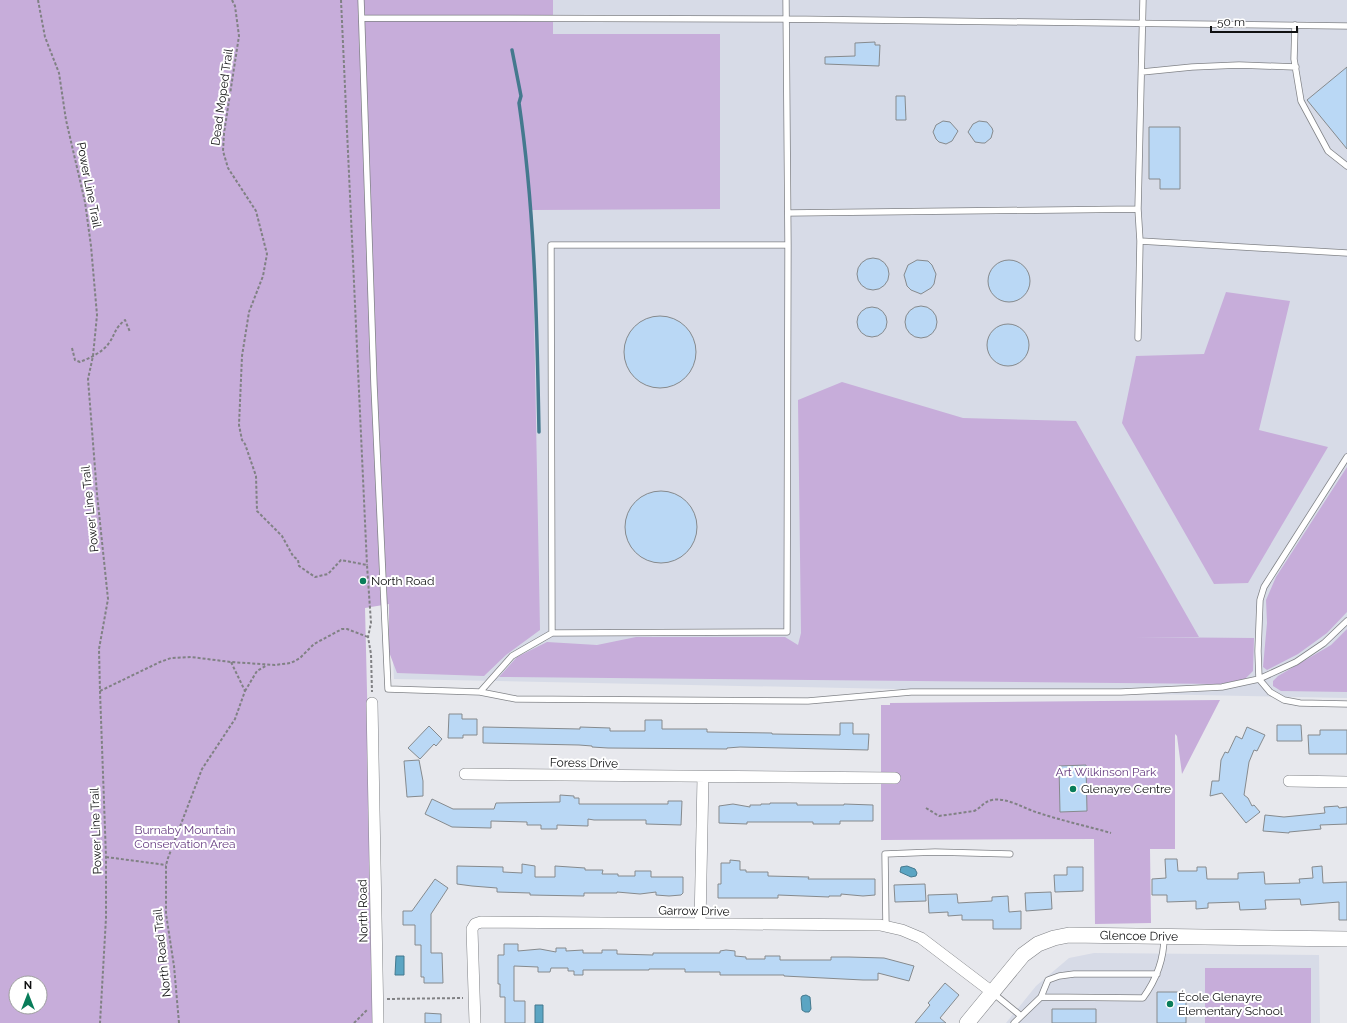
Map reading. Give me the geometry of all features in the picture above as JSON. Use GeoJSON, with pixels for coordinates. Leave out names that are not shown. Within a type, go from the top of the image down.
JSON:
{"type":"FeatureCollection","features":[{"type":"Feature","properties":{"kind":"street","name":"North Road"},"geometry":{"type":"LineString","coordinates":[[372,703],[378,1023]]}},
{"type":"Feature","properties":{"kind":"street","name":"Foress Drive"},"geometry":{"type":"LineString","coordinates":[[465,774],[895,778]]}},
{"type":"Feature","properties":{"kind":"street"},"geometry":{"type":"LineString","coordinates":[[700,924],[703,777]]}},
{"type":"Feature","properties":{"kind":"street"},"geometry":{"type":"LineString","coordinates":[[1288,782],[1347,782]]}},
{"type":"Feature","properties":{"kind":"street","name":"Garrow Drive"},"geometry":{"type":"LineString","coordinates":[[475,1023],[472,929],[475,924],[481,922],[872,925],[902,930],[921,938],[992,992]]}},
{"type":"Feature","properties":{"kind":"street","name":"Glencoe Drive"},"geometry":{"type":"LineString","coordinates":[[967,1023],[1023,955],[1038,944],[1054,938],[1069,935],[1347,938]]}},
{"type":"Feature","properties":{"kind":"lane"},"geometry":{"type":"LineString","coordinates":[[361,0],[374,394],[388,689],[480,692],[516,699],[808,701],[910,692],[1121,692],[1222,687],[1259,679],[1296,662],[1324,643],[1347,621]]}},
{"type":"Feature","properties":{"kind":"lane"},"geometry":{"type":"LineString","coordinates":[[480,692],[512,656],[552,633],[787,632],[788,213],[786,0]]}},
{"type":"Feature","properties":{"kind":"lane"},"geometry":{"type":"LineString","coordinates":[[1138,338],[1140,241],[1138,208],[1143,0]]}},
{"type":"Feature","properties":{"kind":"lane"},"geometry":{"type":"LineString","coordinates":[[362,18],[786,19],[1347,26]]}},
{"type":"Feature","properties":{"kind":"lane"},"geometry":{"type":"LineString","coordinates":[[1295,25],[1294,59],[1301,101],[1328,150],[1347,166]]}},
{"type":"Feature","properties":{"kind":"lane"},"geometry":{"type":"LineString","coordinates":[[1142,72],[1192,67],[1239,65],[1296,67]]}},
{"type":"Feature","properties":{"kind":"lane"},"geometry":{"type":"LineString","coordinates":[[788,213],[1138,208]]}},
{"type":"Feature","properties":{"kind":"lane"},"geometry":{"type":"LineString","coordinates":[[1140,241],[1347,253]]}},
{"type":"Feature","properties":{"kind":"lane"},"geometry":{"type":"LineString","coordinates":[[552,633],[551,245],[788,245]]}},
{"type":"Feature","properties":{"kind":"lane"},"geometry":{"type":"LineString","coordinates":[[1347,457],[1264,587],[1260,600],[1258,651],[1259,679],[1270,692],[1284,700],[1300,703],[1347,704]]}},
{"type":"Feature","properties":{"kind":"lane"},"geometry":{"type":"LineString","coordinates":[[886,927],[885,854],[935,852],[1010,854]]}},
{"type":"Feature","properties":{"kind":"lane"},"geometry":{"type":"LineString","coordinates":[[1041,997],[1143,998],[1151,987],[1157,974],[1164,947],[1164,937]]}},
{"type":"Feature","properties":{"kind":"lane"},"geometry":{"type":"LineString","coordinates":[[1014,1023],[1041,997],[1048,980],[1059,976],[1074,974],[1157,974]]}},
{"type":"Feature","properties":{"kind":"lane"},"geometry":{"type":"LineString","coordinates":[[992,992],[1021,1016]]}},
{"type":"Feature","properties":{"kind":"path","name":"Power Line Trail"},"geometry":{"type":"LineString","coordinates":[[38,0],[45,37],[59,73],[66,120],[85,202],[97,315],[93,356],[88,379],[97,494],[108,599],[99,649],[106,857],[106,918],[100,1023]]}},
{"type":"Feature","properties":{"kind":"path","name":"Dead Moped Trail"},"geometry":{"type":"LineString","coordinates":[[232,0],[235,6],[240,36],[224,133],[223,151],[228,168],[256,211],[267,254],[263,276],[249,312],[242,356],[239,425],[242,440],[245,444],[256,476],[257,511],[282,536],[293,556],[298,560],[299,566],[315,577],[328,574],[341,560],[368,565]]}},
{"type":"Feature","properties":{"kind":"path"},"geometry":{"type":"LineString","coordinates":[[341,0],[371,623],[368,637],[371,654],[372,703]]}},
{"type":"Feature","properties":{"kind":"path"},"geometry":{"type":"LineString","coordinates":[[72,348],[75,360],[80,362],[93,356],[109,344],[117,326],[125,320],[130,332]]}},
{"type":"Feature","properties":{"kind":"path"},"geometry":{"type":"LineString","coordinates":[[100,691],[171,658],[191,656],[231,662],[275,665],[291,663],[300,658],[314,644],[331,634],[342,630],[347,629],[368,637]]}},
{"type":"Feature","properties":{"kind":"path"},"geometry":{"type":"LineString","coordinates":[[231,662],[245,692]]}},
{"type":"Feature","properties":{"kind":"path","name":"North Road Trail"},"geometry":{"type":"LineString","coordinates":[[179,1023],[174,966],[166,914],[166,865],[202,769],[235,718],[245,692],[257,672],[268,665]]}},
{"type":"Feature","properties":{"kind":"path"},"geometry":{"type":"LineString","coordinates":[[926,808],[939,816],[974,811],[977,810],[983,803],[993,800],[1003,800],[1037,813],[1111,833]]}},
{"type":"Feature","properties":{"kind":"path"},"geometry":{"type":"LineString","coordinates":[[106,857],[166,865]]}},
{"type":"Feature","properties":{"kind":"path"},"geometry":{"type":"LineString","coordinates":[[377,999],[474,998]]}},
{"type":"Feature","properties":{"kind":"shaded area"},"geometry":{"type":"Polygon","coordinates":[[[361,0],[1347,0],[1347,698],[394,679],[361,0]]]}},
{"type":"Feature","properties":{"kind":"shaded area","name":"École Glenayre Elementary School"},"geometry":{"type":"Polygon","coordinates":[[[1094,953],[1319,955],[1320,1023],[1006,1023],[1036,986],[1069,958],[1094,953]]]}},
{"type":"Feature","properties":{"kind":"green space","name":"Burnaby Mountain Conservation Area"},"geometry":{"type":"Polygon","coordinates":[[[0,0],[553,0],[553,34],[720,34],[720,209],[532,210],[540,630],[506,655],[484,676],[397,673],[389,652],[389,604],[365,608],[375,1023],[0,1023],[0,0]]]}},
{"type":"Feature","properties":{"kind":"green space"},"geometry":{"type":"Polygon","coordinates":[[[1226,292],[1290,301],[1259,430],[1328,447],[1248,583],[1214,584],[1122,423],[1136,356],[1204,354],[1226,292]]]}},
{"type":"Feature","properties":{"kind":"green space"},"geometry":{"type":"Polygon","coordinates":[[[842,382],[963,418],[1076,421],[1199,637],[1135,637],[1254,638],[1253,671],[1245,679],[1220,684],[499,677],[517,657],[547,642],[597,645],[636,637],[785,637],[798,645],[801,633],[798,400],[842,382]]]}},
{"type":"Feature","properties":{"kind":"green space"},"geometry":{"type":"Polygon","coordinates":[[[1347,467],[1347,612],[1327,633],[1298,654],[1267,670],[1263,667],[1267,623],[1266,600],[1276,577],[1347,467]]]}},
{"type":"Feature","properties":{"kind":"green space"},"geometry":{"type":"Polygon","coordinates":[[[1347,629],[1347,692],[1281,691],[1273,686],[1273,681],[1278,676],[1331,645],[1347,629]]]}},
{"type":"Feature","properties":{"kind":"green space","name":"Art Wilkinson Park"},"geometry":{"type":"Polygon","coordinates":[[[1220,700],[1182,774],[1177,736],[1175,734],[1175,849],[1150,849],[1151,923],[1095,924],[1094,839],[881,840],[881,705],[890,705],[890,703],[1220,700]]]}},
{"type":"Feature","properties":{"kind":"green space"},"geometry":{"type":"Polygon","coordinates":[[[1205,968],[1311,968],[1311,1023],[1205,1023],[1205,968]]]}},
{"type":"Feature","properties":{"kind":"water"},"geometry":{"type":"Polygon","coordinates":[[[907,866],[915,869],[917,873],[916,876],[911,877],[900,872],[901,867],[907,866]]]}},
{"type":"Feature","properties":{"kind":"water"},"geometry":{"type":"Polygon","coordinates":[[[396,956],[404,956],[404,975],[395,975],[396,956]]]}},
{"type":"Feature","properties":{"kind":"water"},"geometry":{"type":"Polygon","coordinates":[[[806,995],[810,997],[811,1009],[809,1012],[802,1010],[802,996],[806,995]]]}},
{"type":"Feature","properties":{"kind":"water"},"geometry":{"type":"Polygon","coordinates":[[[535,1005],[543,1005],[543,1023],[535,1023],[535,1005]]]}},
{"type":"Feature","properties":{"kind":"building"},"geometry":{"type":"Polygon","coordinates":[[[875,42],[875,45],[880,45],[879,66],[825,64],[825,57],[855,56],[855,43],[875,42]]]}},
{"type":"Feature","properties":{"kind":"building"},"geometry":{"type":"Polygon","coordinates":[[[1347,67],[1347,149],[1307,100],[1347,67]]]}},
{"type":"Feature","properties":{"kind":"building"},"geometry":{"type":"Polygon","coordinates":[[[896,96],[905,96],[906,120],[896,120],[896,96]]]}},
{"type":"Feature","properties":{"kind":"building"},"geometry":{"type":"Polygon","coordinates":[[[943,121],[950,122],[958,131],[952,141],[946,144],[939,142],[933,132],[936,125],[943,121]]]}},
{"type":"Feature","properties":{"kind":"building"},"geometry":{"type":"Polygon","coordinates":[[[979,121],[987,122],[993,131],[991,138],[985,143],[975,142],[968,132],[973,124],[979,121]]]}},
{"type":"Feature","properties":{"kind":"building"},"geometry":{"type":"Polygon","coordinates":[[[1149,127],[1180,127],[1180,189],[1160,189],[1160,179],[1149,179],[1149,127]]]}},
{"type":"Feature","properties":{"kind":"building"},"geometry":{"type":"Polygon","coordinates":[[[873,258],[884,263],[889,274],[884,285],[873,290],[862,285],[857,274],[862,263],[873,258]]]}},
{"type":"Feature","properties":{"kind":"building"},"geometry":{"type":"Polygon","coordinates":[[[917,260],[928,261],[932,265],[936,274],[934,284],[931,288],[921,294],[911,290],[907,286],[904,275],[908,265],[917,260]]]}},
{"type":"Feature","properties":{"kind":"building"},"geometry":{"type":"Polygon","coordinates":[[[1009,260],[1024,266],[1030,281],[1024,296],[1009,302],[994,296],[988,281],[994,266],[1009,260]]]}},
{"type":"Feature","properties":{"kind":"building"},"geometry":{"type":"Polygon","coordinates":[[[918,306],[924,306],[934,313],[937,322],[936,328],[930,335],[924,338],[918,338],[908,331],[905,325],[905,319],[912,309],[918,306]]]}},
{"type":"Feature","properties":{"kind":"building"},"geometry":{"type":"Polygon","coordinates":[[[872,307],[883,311],[887,322],[883,333],[872,337],[861,333],[857,322],[861,311],[872,307]]]}},
{"type":"Feature","properties":{"kind":"building"},"geometry":{"type":"Polygon","coordinates":[[[660,316],[680,322],[690,332],[696,352],[690,372],[680,382],[660,388],[640,382],[630,372],[624,352],[630,332],[640,322],[660,316]]]}},
{"type":"Feature","properties":{"kind":"building"},"geometry":{"type":"Polygon","coordinates":[[[1008,324],[1023,330],[1029,345],[1023,360],[1008,366],[993,360],[987,345],[993,330],[1008,324]]]}},
{"type":"Feature","properties":{"kind":"building"},"geometry":{"type":"Polygon","coordinates":[[[661,491],[681,497],[691,507],[697,527],[691,547],[681,557],[661,563],[641,557],[631,547],[625,527],[631,507],[641,497],[661,491]]]}},
{"type":"Feature","properties":{"kind":"building"},"geometry":{"type":"Polygon","coordinates":[[[449,714],[462,714],[462,719],[477,719],[477,735],[463,735],[463,738],[448,738],[449,714]]]}},
{"type":"Feature","properties":{"kind":"building"},"geometry":{"type":"Polygon","coordinates":[[[645,720],[662,720],[662,729],[707,729],[707,732],[840,735],[840,723],[853,723],[853,734],[869,734],[868,750],[740,747],[727,749],[608,748],[579,745],[483,743],[483,727],[580,729],[580,727],[610,728],[610,731],[645,731],[645,720]]]}},
{"type":"Feature","properties":{"kind":"building"},"geometry":{"type":"Polygon","coordinates":[[[1277,725],[1301,725],[1302,741],[1277,741],[1277,725]]]}},
{"type":"Feature","properties":{"kind":"building"},"geometry":{"type":"Polygon","coordinates":[[[429,726],[442,739],[436,746],[434,744],[420,759],[408,748],[429,726]]]}},
{"type":"Feature","properties":{"kind":"building"},"geometry":{"type":"Polygon","coordinates":[[[1247,727],[1265,735],[1257,751],[1254,750],[1249,762],[1244,795],[1248,798],[1252,806],[1254,805],[1260,812],[1246,823],[1222,793],[1210,796],[1212,781],[1219,781],[1221,760],[1225,752],[1228,753],[1236,736],[1242,739],[1247,727]]]}},
{"type":"Feature","properties":{"kind":"building"},"geometry":{"type":"Polygon","coordinates":[[[1320,730],[1347,730],[1347,754],[1309,754],[1308,735],[1320,735],[1320,730]]]}},
{"type":"Feature","properties":{"kind":"building"},"geometry":{"type":"Polygon","coordinates":[[[419,760],[423,781],[423,796],[407,797],[404,761],[419,760]]]}},
{"type":"Feature","properties":{"kind":"building","name":"Glenayre Centre"},"geometry":{"type":"Polygon","coordinates":[[[1086,765],[1087,811],[1060,812],[1059,766],[1086,765]]]}},
{"type":"Feature","properties":{"kind":"building"},"geometry":{"type":"Polygon","coordinates":[[[560,795],[579,798],[579,804],[668,804],[668,801],[682,801],[681,825],[646,824],[646,820],[588,819],[588,826],[557,825],[557,829],[541,829],[541,825],[527,825],[527,822],[491,821],[491,828],[452,827],[425,814],[432,799],[453,809],[494,809],[496,803],[560,802],[560,795]]]}},
{"type":"Feature","properties":{"kind":"building"},"geometry":{"type":"Polygon","coordinates":[[[797,803],[797,805],[873,805],[873,821],[840,821],[840,824],[813,824],[813,822],[747,822],[747,824],[719,823],[719,806],[733,804],[750,807],[750,805],[797,803]]]}},
{"type":"Feature","properties":{"kind":"building"},"geometry":{"type":"Polygon","coordinates":[[[1338,806],[1339,808],[1347,807],[1347,824],[1320,825],[1321,829],[1289,833],[1263,831],[1265,815],[1284,817],[1325,813],[1324,807],[1338,806]]]}},
{"type":"Feature","properties":{"kind":"building"},"geometry":{"type":"Polygon","coordinates":[[[1165,859],[1177,859],[1178,871],[1197,871],[1197,867],[1206,867],[1207,879],[1238,879],[1238,873],[1264,872],[1265,884],[1300,883],[1299,879],[1313,878],[1312,867],[1322,866],[1323,883],[1347,882],[1347,920],[1339,920],[1339,902],[1301,905],[1300,899],[1265,900],[1266,909],[1240,910],[1239,902],[1208,903],[1208,908],[1196,909],[1196,901],[1167,902],[1167,895],[1152,895],[1152,879],[1166,878],[1165,859]]]}},
{"type":"Feature","properties":{"kind":"building"},"geometry":{"type":"Polygon","coordinates":[[[730,860],[740,861],[740,870],[746,870],[746,872],[768,872],[768,876],[809,877],[808,879],[875,879],[875,895],[863,896],[841,894],[841,896],[829,897],[778,895],[778,898],[718,898],[718,884],[721,884],[721,863],[730,863],[730,860]]]}},
{"type":"Feature","properties":{"kind":"building"},"geometry":{"type":"Polygon","coordinates":[[[522,864],[535,866],[535,877],[555,877],[555,866],[585,868],[585,870],[603,870],[602,874],[618,874],[618,876],[635,876],[635,871],[651,871],[651,877],[683,877],[683,893],[681,895],[669,896],[656,895],[656,892],[640,894],[617,892],[584,893],[584,896],[530,895],[530,893],[497,892],[497,888],[457,884],[457,866],[503,867],[503,872],[522,873],[522,864]]]}},
{"type":"Feature","properties":{"kind":"building"},"geometry":{"type":"Polygon","coordinates":[[[1067,867],[1083,867],[1083,891],[1055,892],[1054,875],[1067,875],[1067,867]]]}},
{"type":"Feature","properties":{"kind":"building"},"geometry":{"type":"Polygon","coordinates":[[[435,879],[448,888],[431,914],[431,953],[442,953],[443,983],[424,983],[424,977],[421,977],[421,945],[415,945],[415,925],[403,925],[403,911],[412,911],[435,879]]]}},
{"type":"Feature","properties":{"kind":"building"},"geometry":{"type":"Polygon","coordinates":[[[925,884],[926,901],[895,902],[894,885],[925,884]]]}},
{"type":"Feature","properties":{"kind":"building"},"geometry":{"type":"Polygon","coordinates":[[[1051,892],[1052,909],[1026,911],[1025,893],[1051,892]]]}},
{"type":"Feature","properties":{"kind":"building"},"geometry":{"type":"Polygon","coordinates":[[[957,894],[958,903],[992,901],[992,897],[1008,896],[1009,912],[1021,911],[1021,929],[993,929],[993,920],[962,920],[962,915],[948,916],[948,912],[929,913],[928,895],[957,894]]]}},
{"type":"Feature","properties":{"kind":"building"},"geometry":{"type":"Polygon","coordinates":[[[504,944],[518,944],[518,951],[540,949],[556,952],[556,948],[566,948],[566,951],[583,950],[583,953],[602,953],[602,950],[617,950],[617,954],[653,955],[653,953],[720,953],[720,951],[726,950],[735,951],[735,956],[746,957],[746,959],[765,959],[765,956],[780,956],[780,960],[831,960],[831,957],[884,958],[914,966],[909,981],[878,973],[878,980],[784,975],[720,975],[720,972],[685,972],[685,969],[583,970],[583,975],[574,975],[574,971],[568,971],[568,968],[551,968],[550,972],[538,972],[538,967],[514,966],[514,1001],[525,1001],[525,1023],[505,1023],[505,997],[500,997],[500,984],[498,984],[498,955],[504,955],[504,944]]]}},
{"type":"Feature","properties":{"kind":"building"},"geometry":{"type":"Polygon","coordinates":[[[945,983],[959,995],[940,1018],[946,1023],[915,1023],[930,1005],[928,1003],[945,983]]]}},
{"type":"Feature","properties":{"kind":"building","name":"École Glenayre Elementary School"},"geometry":{"type":"Polygon","coordinates":[[[1157,992],[1186,992],[1186,1023],[1157,1023],[1157,992]]]}},
{"type":"Feature","properties":{"kind":"building"},"geometry":{"type":"Polygon","coordinates":[[[1052,1009],[1096,1009],[1096,1023],[1052,1023],[1052,1009]]]}},
{"type":"Feature","properties":{"kind":"building"},"geometry":{"type":"Polygon","coordinates":[[[425,1013],[441,1014],[441,1023],[425,1023],[425,1013]]]}},
{"type":"Feature","properties":{"kind":"waterway"},"geometry":{"type":"LineString","coordinates":[[512,50],[521,96],[519,103],[529,185],[532,226],[536,308],[539,432]]}},
{"type":"Feature","properties":{"kind":"place","name":"North Road"},"geometry":{"type":"Point","coordinates":[363,581]}},
{"type":"Feature","properties":{"kind":"place","name":"Glenayre Centre"},"geometry":{"type":"Point","coordinates":[1073,789]}},
{"type":"Feature","properties":{"kind":"place","name":"École Glenayre Elementary School"},"geometry":{"type":"Point","coordinates":[1170,1004]}}]}
